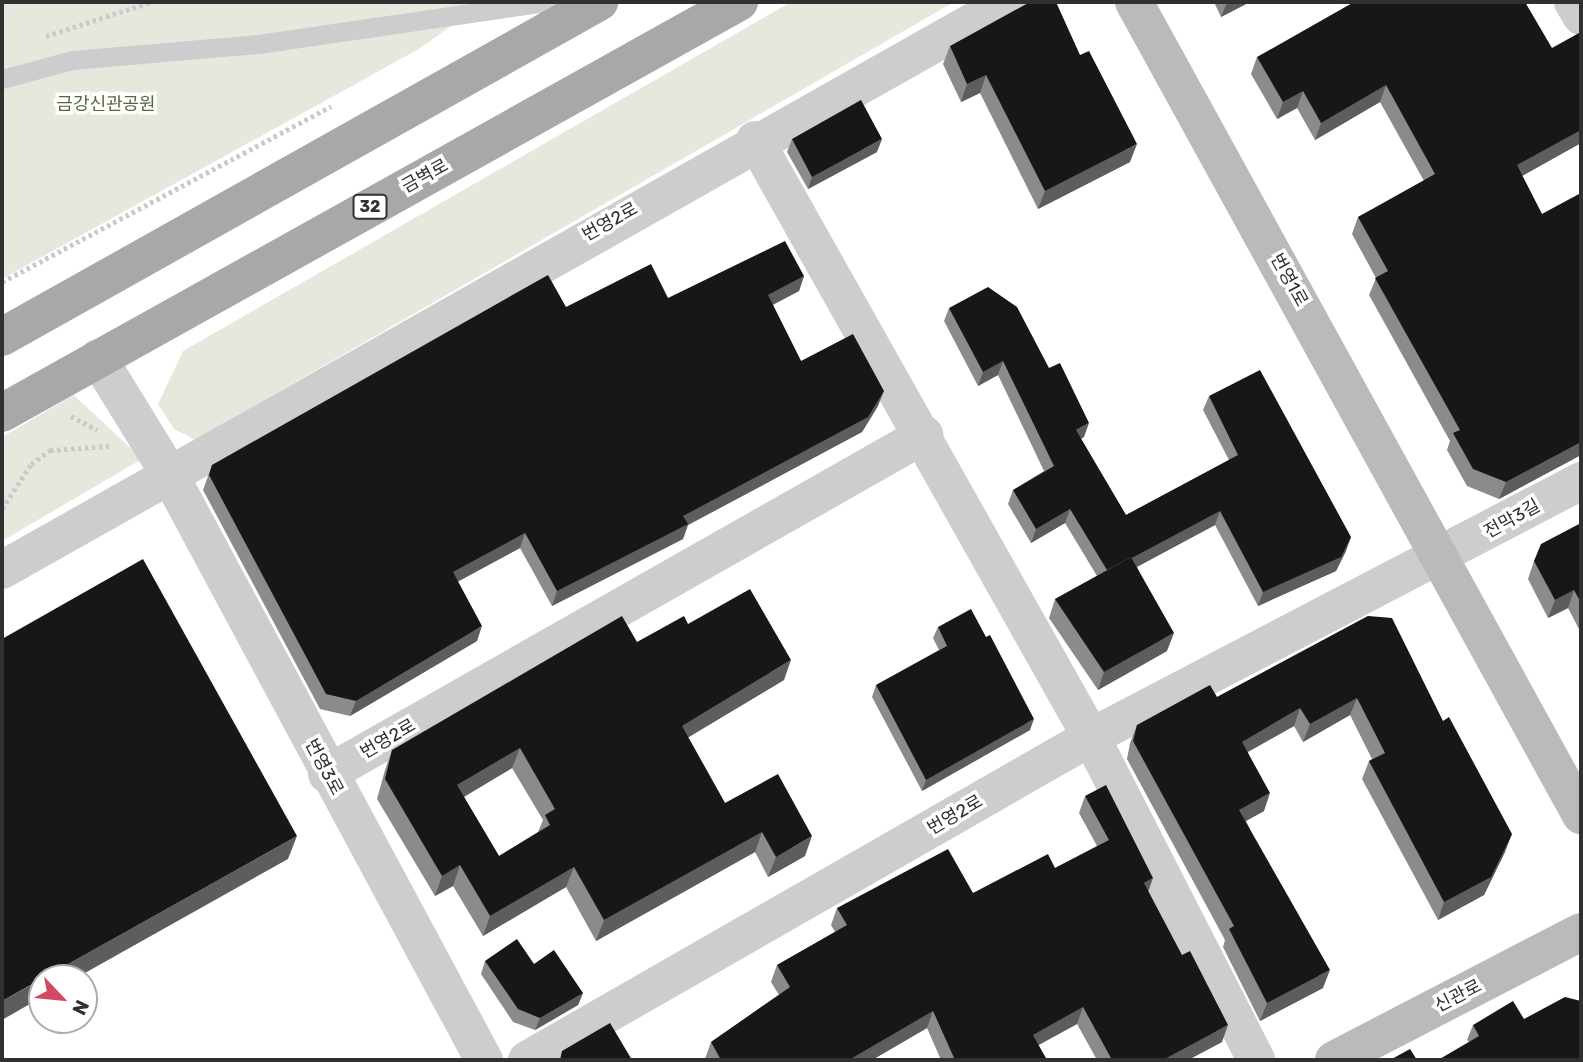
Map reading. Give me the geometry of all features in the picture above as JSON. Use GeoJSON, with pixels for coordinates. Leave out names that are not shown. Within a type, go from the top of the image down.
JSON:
{"type":"FeatureCollection","features":[{"type":"Feature","properties":{"kind":"main road"},"geometry":{"type":"LineString","coordinates":[[2,337],[599,2]]}},
{"type":"Feature","properties":{"kind":"main road","name":"금벽로"},"geometry":{"type":"LineString","coordinates":[[2,413],[739,2]]}},
{"type":"Feature","properties":{"kind":"main road","name":"번영1로"},"geometry":{"type":"LineString","coordinates":[[1134,2],[1443,558],[1581,815]]}},
{"type":"Feature","properties":{"kind":"main road","name":"신관로"},"geometry":{"type":"LineString","coordinates":[[1334,1060],[1581,932]]}},
{"type":"Feature","properties":{"kind":"street"},"geometry":{"type":"LineString","coordinates":[[1008,2],[755,140],[924,435],[1091,737],[1256,1060]]}},
{"type":"Feature","properties":{"kind":"street"},"geometry":{"type":"LineString","coordinates":[[1573,2],[1581,16]]}},
{"type":"Feature","properties":{"kind":"street","name":"번영2로"},"geometry":{"type":"LineString","coordinates":[[168,472],[755,140]]}},
{"type":"Feature","properties":{"kind":"street","name":"번영3로"},"geometry":{"type":"LineString","coordinates":[[98,358],[168,472],[327,774],[484,1060]]}},
{"type":"Feature","properties":{"kind":"street","name":"번영2로"},"geometry":{"type":"LineString","coordinates":[[327,774],[924,435]]}},
{"type":"Feature","properties":{"kind":"street"},"geometry":{"type":"LineString","coordinates":[[2,570],[168,472]]}},
{"type":"Feature","properties":{"kind":"street","name":"전막3길"},"geometry":{"type":"LineString","coordinates":[[1443,558],[1581,481]]}},
{"type":"Feature","properties":{"kind":"street"},"geometry":{"type":"LineString","coordinates":[[1091,737],[1443,558]]}},
{"type":"Feature","properties":{"kind":"street","name":"번영2로"},"geometry":{"type":"LineString","coordinates":[[527,1060],[1091,737]]}},
{"type":"Feature","properties":{"kind":"lane"},"geometry":{"type":"LineString","coordinates":[[2,79],[72,60],[258,44],[547,2]]}},
{"type":"Feature","properties":{"kind":"path"},"geometry":{"type":"LineString","coordinates":[[32,43],[151,2]]}},
{"type":"Feature","properties":{"kind":"path"},"geometry":{"type":"LineString","coordinates":[[2,282],[340,101]]}},
{"type":"Feature","properties":{"kind":"path"},"geometry":{"type":"LineString","coordinates":[[2,509],[31,464],[50,450],[120,444],[69,414],[58,421]]}},
{"type":"Feature","properties":{"kind":"green space","name":"금강신관공원"},"geometry":{"type":"Polygon","coordinates":[[[2,2],[486,2],[417,50],[2,279],[2,2]]]}},
{"type":"Feature","properties":{"kind":"green space"},"geometry":{"type":"Polygon","coordinates":[[[791,2],[954,2],[195,440],[174,429],[158,404],[183,351],[791,2]]]}},
{"type":"Feature","properties":{"kind":"green space"},"geometry":{"type":"Polygon","coordinates":[[[74,395],[142,459],[2,541],[2,437],[74,395]]]}},
{"type":"Feature","properties":{"kind":"building"},"geometry":{"type":"Polygon","coordinates":[[[1030,2],[1056,2],[1080,55],[1089,51],[1137,144],[1045,191],[986,75],[967,84],[950,46],[1030,2]]]}},
{"type":"Feature","properties":{"kind":"building"},"geometry":{"type":"Polygon","coordinates":[[[1354,2],[1525,2],[1552,48],[1579,33],[1581,37],[1581,130],[1517,165],[1542,214],[1581,193],[1581,442],[1506,482],[1473,469],[1453,433],[1460,430],[1375,278],[1388,271],[1358,217],[1435,174],[1386,85],[1321,123],[1303,91],[1283,102],[1257,57],[1354,2]]]}},
{"type":"Feature","properties":{"kind":"building"},"geometry":{"type":"Polygon","coordinates":[[[861,100],[882,139],[812,177],[792,139],[861,100]]]}},
{"type":"Feature","properties":{"kind":"building"},"geometry":{"type":"Polygon","coordinates":[[[785,241],[804,276],[768,295],[801,361],[853,334],[884,391],[868,417],[683,516],[688,524],[557,591],[525,533],[453,572],[482,626],[356,701],[326,694],[209,475],[212,465],[548,275],[566,307],[651,264],[668,298],[785,241]]]}},
{"type":"Feature","properties":{"kind":"building"},"geometry":{"type":"Polygon","coordinates":[[[988,287],[1017,307],[1049,368],[1060,363],[1089,423],[1076,430],[1126,515],[1238,455],[1209,396],[1260,370],[1351,537],[1341,557],[1263,592],[1220,511],[1107,570],[1070,509],[1036,529],[1013,490],[1054,466],[1003,361],[983,372],[949,308],[988,287]]]}},
{"type":"Feature","properties":{"kind":"building"},"geometry":{"type":"Polygon","coordinates":[[[1581,523],[1581,603],[1574,590],[1555,600],[1534,561],[1541,544],[1581,523]]]}},
{"type":"Feature","properties":{"kind":"building"},"geometry":{"type":"Polygon","coordinates":[[[1131,557],[1174,633],[1104,672],[1055,599],[1131,557]]]}},
{"type":"Feature","properties":{"kind":"building"},"geometry":{"type":"Polygon","coordinates":[[[143,559],[297,836],[68,964],[28,964],[28,986],[2,1001],[2,639],[143,559]]]}},
{"type":"Feature","properties":{"kind":"building"},"geometry":{"type":"Polygon","coordinates":[[[750,589],[791,660],[682,726],[725,803],[778,774],[812,836],[776,857],[762,832],[604,920],[574,867],[490,916],[460,865],[442,876],[385,779],[392,750],[622,616],[637,642],[684,616],[688,624],[750,589]],[[520,748],[457,785],[499,856],[550,825],[545,815],[555,809],[520,748]]]}},
{"type":"Feature","properties":{"kind":"building"},"geometry":{"type":"Polygon","coordinates":[[[971,609],[986,637],[990,635],[1034,719],[926,780],[876,685],[947,646],[938,627],[971,609]]]}},
{"type":"Feature","properties":{"kind":"building"},"geometry":{"type":"Polygon","coordinates":[[[1368,616],[1392,618],[1443,721],[1449,717],[1512,834],[1491,877],[1444,902],[1369,761],[1385,753],[1357,698],[1310,724],[1300,708],[1242,742],[1270,793],[1239,810],[1330,970],[1267,1003],[1229,929],[1234,926],[1133,741],[1137,725],[1210,685],[1217,697],[1368,616]]]}},
{"type":"Feature","properties":{"kind":"building"},"geometry":{"type":"Polygon","coordinates":[[[1106,785],[1153,878],[1144,883],[1182,955],[1190,951],[1228,1025],[1163,1060],[1112,1060],[1083,1007],[1033,1035],[1047,1060],[955,1060],[933,1011],[849,1060],[721,1060],[711,1042],[790,987],[777,965],[847,925],[837,908],[948,849],[973,893],[1048,854],[1055,868],[1109,840],[1085,796],[1106,785]]]}},
{"type":"Feature","properties":{"kind":"building"},"geometry":{"type":"Polygon","coordinates":[[[517,939],[534,964],[554,950],[583,993],[540,1018],[518,1009],[485,961],[517,939]]]}},
{"type":"Feature","properties":{"kind":"building"},"geometry":{"type":"Polygon","coordinates":[[[1565,997],[1581,1001],[1581,1060],[1438,1060],[1479,1036],[1473,1025],[1513,1001],[1524,1019],[1565,997]]]}},
{"type":"Feature","properties":{"kind":"building"},"geometry":{"type":"Polygon","coordinates":[[[610,1023],[632,1060],[560,1060],[562,1051],[610,1023]]]}},
{"type":"Feature","properties":{"kind":"building"},"geometry":{"type":"Polygon","coordinates":[[[1410,1049],[1417,1060],[1390,1060],[1410,1049]]]}}]}
